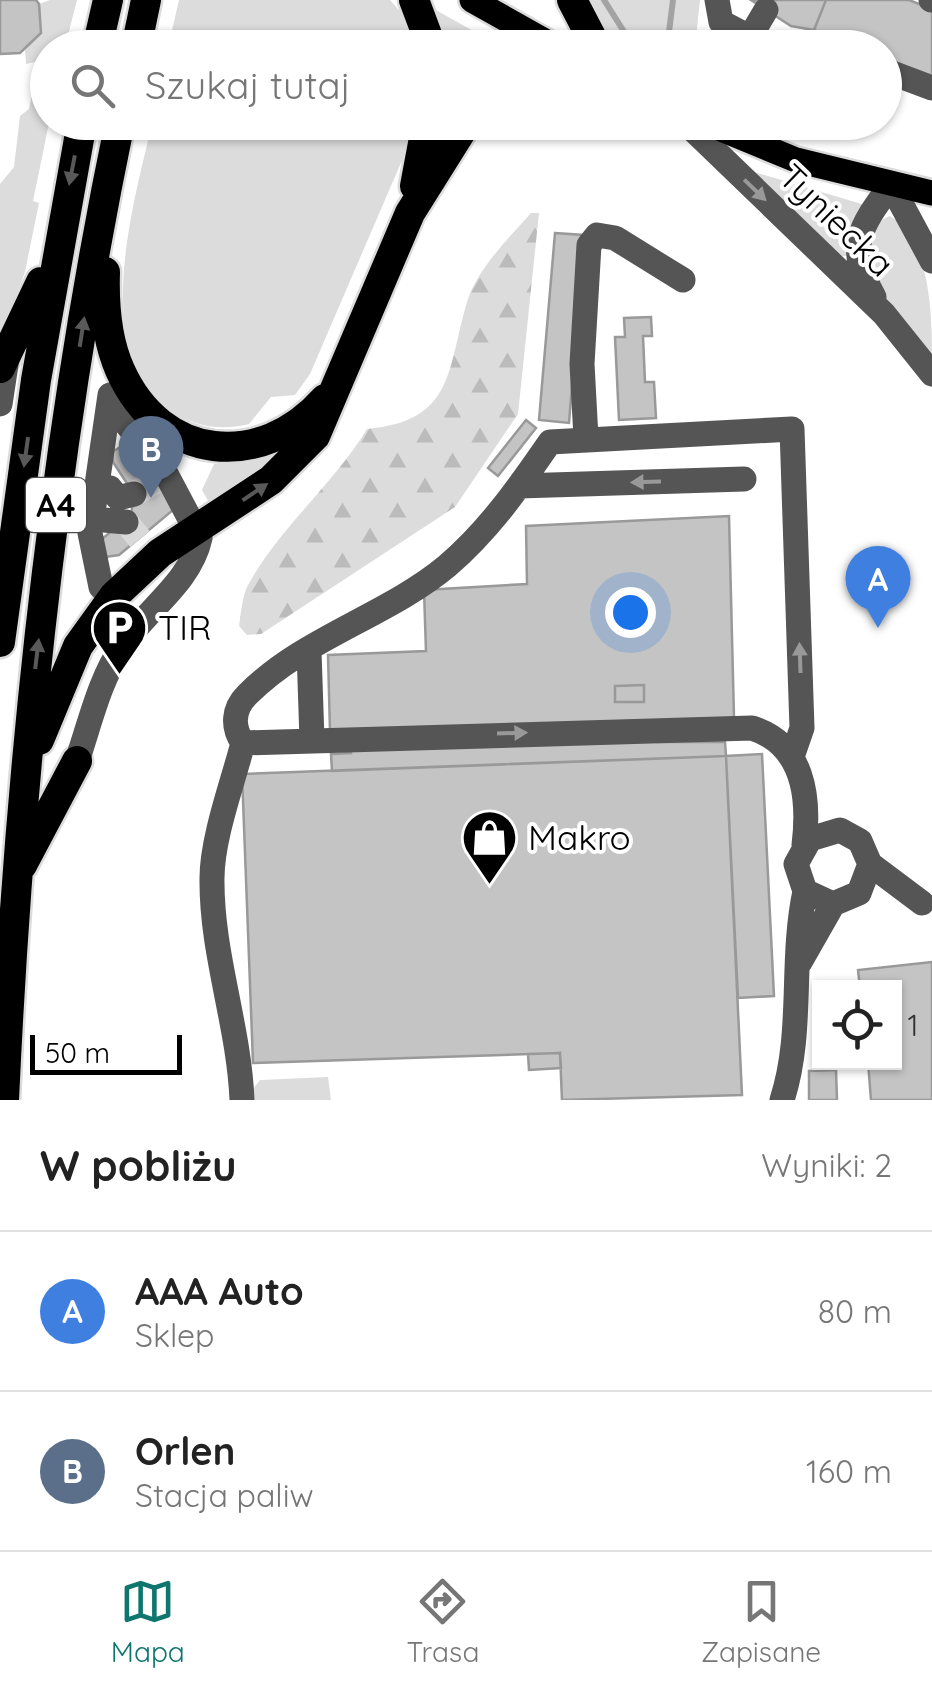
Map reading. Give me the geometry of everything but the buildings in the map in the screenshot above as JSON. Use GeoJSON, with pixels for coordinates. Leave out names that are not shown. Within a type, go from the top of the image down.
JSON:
{"type":"FeatureCollection","features":[{"type":"Feature","properties":{"kind":"highway"},"geometry":{"type":"LineString","coordinates":[[101,30],[108,0]]}},
{"type":"Feature","properties":{"kind":"highway"},"geometry":{"type":"LineString","coordinates":[[140,30],[146,0]]}},
{"type":"Feature","properties":{"kind":"highway"},"geometry":{"type":"LineString","coordinates":[[414,0],[425,30]]}},
{"type":"Feature","properties":{"kind":"highway"},"geometry":{"type":"LineString","coordinates":[[572,0],[588,30]]}},
{"type":"Feature","properties":{"kind":"highway"},"geometry":{"type":"LineString","coordinates":[[0,642],[63,217],[78,140]]}},
{"type":"Feature","properties":{"kind":"highway","name":"A4"},"geometry":{"type":"LineString","coordinates":[[4,1100],[21,820],[62,455],[117,140]]}},
{"type":"Feature","properties":{"kind":"highway"},"geometry":{"type":"LineString","coordinates":[[410,213],[424,140]]}},
{"type":"Feature","properties":{"kind":"highway"},"geometry":{"type":"LineString","coordinates":[[21,820],[46,720],[99,602],[193,521],[255,493],[294,460],[324,422],[410,213],[456,140]]}},
{"type":"Feature","properties":{"kind":"highway"},"geometry":{"type":"LineString","coordinates":[[108,191],[105,279],[114,354],[144,406],[163,424],[200,444],[236,449],[273,440],[316,409],[342,376]]}},
{"type":"Feature","properties":{"kind":"highway"},"geometry":{"type":"LineString","coordinates":[[4,363],[32,304],[63,217]]}},
{"type":"Feature","properties":{"kind":"highway"},"geometry":{"type":"LineString","coordinates":[[17,877],[78,761]]}},
{"type":"Feature","properties":{"kind":"main road"},"geometry":{"type":"LineString","coordinates":[[472,0],[525,30]]}},
{"type":"Feature","properties":{"kind":"main road"},"geometry":{"type":"LineString","coordinates":[[748,140],[796,160],[932,193]]}},
{"type":"Feature","properties":{"kind":"street"},"geometry":{"type":"LineString","coordinates":[[717,0],[720,22],[737,30]]}},
{"type":"Feature","properties":{"kind":"street"},"geometry":{"type":"LineString","coordinates":[[754,30],[766,10]]}},
{"type":"Feature","properties":{"kind":"street"},"geometry":{"type":"LineString","coordinates":[[902,77],[932,88]]}},
{"type":"Feature","properties":{"kind":"street","name":"Tyniecka"},"geometry":{"type":"LineString","coordinates":[[704,140],[884,314],[932,374]]}},
{"type":"Feature","properties":{"kind":"street"},"geometry":{"type":"LineString","coordinates":[[884,314],[860,272],[858,242],[863,225],[891,185]]}},
{"type":"Feature","properties":{"kind":"street","name":"Tyniecka"},"geometry":{"type":"LineString","coordinates":[[891,185],[932,260]]}},
{"type":"Feature","properties":{"kind":"street"},"geometry":{"type":"LineString","coordinates":[[586,438],[582,364],[590,245],[598,235],[614,238],[682,280]]}},
{"type":"Feature","properties":{"kind":"street"},"geometry":{"type":"LineString","coordinates":[[99,602],[90,533],[114,354]]}},
{"type":"Feature","properties":{"kind":"street"},"geometry":{"type":"LineString","coordinates":[[0,404],[4,363]]}},
{"type":"Feature","properties":{"kind":"street"},"geometry":{"type":"LineString","coordinates":[[78,761],[104,679],[130,634],[185,572],[199,544],[193,521],[112,406],[110,395]]}},
{"type":"Feature","properties":{"kind":"street"},"geometry":{"type":"LineString","coordinates":[[99,602],[129,532],[106,424]]}},
{"type":"Feature","properties":{"kind":"street"},"geometry":{"type":"LineString","coordinates":[[244,742],[236,733],[234,716],[246,695],[445,567],[503,510],[550,442],[792,429],[802,728],[792,754]]}},
{"type":"Feature","properties":{"kind":"street"},"geometry":{"type":"LineString","coordinates":[[161,476],[174,456],[200,444]]}},
{"type":"Feature","properties":{"kind":"street"},"geometry":{"type":"LineString","coordinates":[[520,486],[744,479]]}},
{"type":"Feature","properties":{"kind":"street"},"geometry":{"type":"LineString","coordinates":[[92,560],[129,532],[193,521]]}},
{"type":"Feature","properties":{"kind":"street"},"geometry":{"type":"LineString","coordinates":[[309,651],[312,740]]}},
{"type":"Feature","properties":{"kind":"street"},"geometry":{"type":"LineString","coordinates":[[244,742],[735,726],[768,733],[792,754],[804,793],[804,845],[796,864],[805,890],[795,939],[794,1050],[782,1100]]}},
{"type":"Feature","properties":{"kind":"street"},"geometry":{"type":"LineString","coordinates":[[242,1100],[241,1071],[216,940],[212,875],[244,742]]}},
{"type":"Feature","properties":{"kind":"street"},"geometry":{"type":"LineString","coordinates":[[804,793],[840,830],[860,842],[870,864],[927,904]]}},
{"type":"Feature","properties":{"kind":"street"},"geometry":{"type":"LineString","coordinates":[[804,845],[819,833],[840,830]]}},
{"type":"Feature","properties":{"kind":"street"},"geometry":{"type":"LineString","coordinates":[[859,893],[870,864]]}},
{"type":"Feature","properties":{"kind":"street"},"geometry":{"type":"LineString","coordinates":[[805,890],[833,904]]}},
{"type":"Feature","properties":{"kind":"street"},"geometry":{"type":"LineString","coordinates":[[794,976],[810,938],[833,904],[859,893],[927,904]]}},
{"type":"Feature","properties":{"kind":"green space"},"geometry":{"type":"Polygon","coordinates":[[[77,0],[69,30],[41,30],[39,4],[77,0]]]}},
{"type":"Feature","properties":{"kind":"green space"},"geometry":{"type":"Polygon","coordinates":[[[179,0],[390,0],[405,17],[410,30],[172,30],[179,0]]]}},
{"type":"Feature","properties":{"kind":"green space"},"geometry":{"type":"Polygon","coordinates":[[[582,0],[700,0],[697,30],[605,30],[582,0]]]}},
{"type":"Feature","properties":{"kind":"green space"},"geometry":{"type":"Polygon","coordinates":[[[434,9],[472,30],[440,30],[434,9]]]}},
{"type":"Feature","properties":{"kind":"green space"},"geometry":{"type":"Polygon","coordinates":[[[30,45],[30,63],[26,64],[25,50],[30,45]]]}},
{"type":"Feature","properties":{"kind":"green space"},"geometry":{"type":"Polygon","coordinates":[[[30,104],[30,140],[46,140],[33,201],[39,203],[25,272],[0,338],[0,184],[14,167],[20,116],[30,104]]]}},
{"type":"Feature","properties":{"kind":"green space"},"geometry":{"type":"Polygon","coordinates":[[[148,140],[408,140],[310,374],[295,395],[271,397],[249,424],[207,426],[188,420],[169,409],[144,383],[130,350],[124,313],[124,273],[148,140]]]}},
{"type":"Feature","properties":{"kind":"green space"},"geometry":{"type":"Polygon","coordinates":[[[751,171],[865,205],[847,256],[842,256],[751,171]]]}},
{"type":"Feature","properties":{"kind":"green space"},"geometry":{"type":"Polygon","coordinates":[[[531,213],[539,213],[518,414],[455,507],[261,634],[247,635],[239,626],[243,601],[260,566],[367,429],[396,424],[432,403],[450,370],[467,302],[478,278],[531,213]]]}},
{"type":"Feature","properties":{"kind":"green space"},"geometry":{"type":"Polygon","coordinates":[[[890,216],[903,227],[921,260],[929,299],[932,355],[888,301],[873,272],[873,236],[880,222],[890,216]]]}},
{"type":"Feature","properties":{"kind":"green space"},"geometry":{"type":"Polygon","coordinates":[[[285,449],[211,506],[202,490],[214,464],[246,463],[285,449]]]}},
{"type":"Feature","properties":{"kind":"green space"},"geometry":{"type":"Polygon","coordinates":[[[328,1077],[331,1100],[252,1100],[252,1090],[260,1080],[328,1077]]]}},
{"type":"Feature","properties":{"kind":"waterway"},"geometry":{"type":"LineString","coordinates":[[604,0],[623,30]]}},
{"type":"Feature","properties":{"kind":"waterway"},"geometry":{"type":"LineString","coordinates":[[669,30],[673,0]]}},
{"type":"Feature","properties":{"kind":"tunnel"},"geometry":{"type":"LineString","coordinates":[[134,494],[158,480]]}},
{"type":"Feature","properties":{"kind":"tunnel"},"geometry":{"type":"LineString","coordinates":[[126,522],[140,539]]}},
{"type":"Feature","properties":{"kind":"place","name":"Orlen"},"geometry":{"type":"Point","coordinates":[151,498]}},
{"type":"Feature","properties":{"kind":"place","name":"AAA Auto"},"geometry":{"type":"Point","coordinates":[878,628]}},
{"type":"Feature","properties":{"kind":"place","name":"TIR"},"geometry":{"type":"Point","coordinates":[119,676]}},
{"type":"Feature","properties":{"kind":"place","name":"Makro"},"geometry":{"type":"Point","coordinates":[489,886]}}]}
